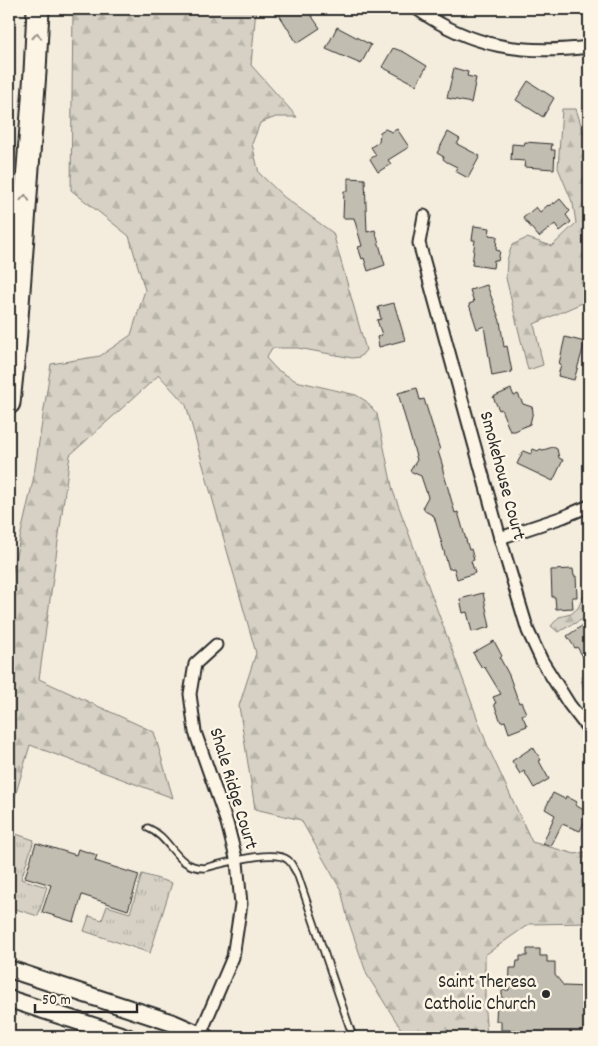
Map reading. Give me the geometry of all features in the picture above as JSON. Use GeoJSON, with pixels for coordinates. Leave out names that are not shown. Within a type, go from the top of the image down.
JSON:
{"type":"FeatureCollection","features":[{"type":"Feature","properties":{"kind":"highway"},"geometry":{"type":"LineString","coordinates":[[9,404],[15,345],[38,9]]}},
{"type":"Feature","properties":{"kind":"main road"},"geometry":{"type":"LineString","coordinates":[[9,969],[173,1023],[201,1036]]}},
{"type":"Feature","properties":{"kind":"main road"},"geometry":{"type":"LineString","coordinates":[[9,999],[127,1037]]}},
{"type":"Feature","properties":{"kind":"street"},"geometry":{"type":"LineString","coordinates":[[417,9],[458,33],[506,48],[543,51],[589,47]]}},
{"type":"Feature","properties":{"kind":"street","name":"Smokehouse Court"},"geometry":{"type":"LineString","coordinates":[[424,216],[419,244],[500,538],[528,631],[542,661],[569,704],[589,730]]}},
{"type":"Feature","properties":{"kind":"street"},"geometry":{"type":"LineString","coordinates":[[500,538],[563,517],[589,506]]}},
{"type":"Feature","properties":{"kind":"street","name":"Shale Ridge Court"},"geometry":{"type":"LineString","coordinates":[[201,1036],[233,957],[241,904],[237,862],[227,823],[195,732],[190,694],[195,664],[216,646]]}},
{"type":"Feature","properties":{"kind":"lane"},"geometry":{"type":"LineString","coordinates":[[148,828],[157,832],[165,839],[183,863],[194,868],[237,862],[264,855],[277,855],[288,860],[297,873],[353,1037]]}},
{"type":"Feature","properties":{"kind":"green space"},"geometry":{"type":"Polygon","coordinates":[[[73,9],[256,9],[251,65],[297,117],[276,117],[260,123],[252,144],[259,173],[284,197],[333,233],[366,350],[360,357],[352,358],[298,348],[272,348],[266,358],[276,369],[296,381],[356,395],[366,401],[377,414],[393,491],[488,747],[532,842],[575,854],[589,851],[589,923],[529,924],[485,955],[487,1037],[406,1037],[367,975],[348,920],[341,890],[301,820],[255,809],[239,706],[256,653],[186,405],[159,375],[70,455],[39,679],[154,732],[173,798],[30,745],[9,817],[9,586],[33,481],[51,364],[100,356],[131,335],[145,290],[129,236],[71,190],[73,9]]]}},
{"type":"Feature","properties":{"kind":"green space"},"geometry":{"type":"Polygon","coordinates":[[[562,109],[576,109],[589,149],[589,300],[534,324],[543,365],[528,370],[506,278],[507,260],[512,245],[527,238],[552,246],[576,223],[573,204],[558,168],[562,109]]]}},
{"type":"Feature","properties":{"kind":"green space"},"geometry":{"type":"Polygon","coordinates":[[[589,591],[589,620],[585,618],[558,632],[551,626],[559,617],[571,614],[578,608],[583,597],[589,591]]]}},
{"type":"Feature","properties":{"kind":"green space"},"geometry":{"type":"Polygon","coordinates":[[[589,669],[589,697],[584,692],[581,677],[589,669]]]}},
{"type":"Feature","properties":{"kind":"green space"},"geometry":{"type":"Polygon","coordinates":[[[13,833],[34,840],[21,879],[47,887],[38,916],[9,907],[9,847],[13,833]]]}},
{"type":"Feature","properties":{"kind":"green space"},"geometry":{"type":"Polygon","coordinates":[[[142,874],[172,883],[150,953],[84,931],[89,916],[102,920],[107,906],[130,913],[142,874]]]}},
{"type":"Feature","properties":{"kind":"building"},"geometry":{"type":"Polygon","coordinates":[[[284,9],[307,9],[320,28],[297,43],[278,13],[284,9]]]}},
{"type":"Feature","properties":{"kind":"building"},"geometry":{"type":"Polygon","coordinates":[[[337,27],[371,45],[361,64],[326,49],[337,27]]]}},
{"type":"Feature","properties":{"kind":"building"},"geometry":{"type":"Polygon","coordinates":[[[393,48],[404,52],[427,66],[416,85],[382,67],[393,48]]]}},
{"type":"Feature","properties":{"kind":"building"},"geometry":{"type":"Polygon","coordinates":[[[454,68],[468,72],[467,76],[476,78],[471,103],[447,98],[454,68]]]}},
{"type":"Feature","properties":{"kind":"building"},"geometry":{"type":"Polygon","coordinates":[[[528,81],[554,98],[543,117],[516,100],[528,81]]]}},
{"type":"Feature","properties":{"kind":"building"},"geometry":{"type":"Polygon","coordinates":[[[385,129],[392,132],[397,129],[409,147],[388,160],[391,164],[378,172],[370,159],[376,155],[371,147],[379,142],[380,132],[385,129]]]}},
{"type":"Feature","properties":{"kind":"building"},"geometry":{"type":"Polygon","coordinates":[[[448,132],[460,139],[457,144],[480,156],[468,178],[455,171],[457,167],[447,162],[443,159],[444,157],[437,153],[448,132]]]}},
{"type":"Feature","properties":{"kind":"building"},"geometry":{"type":"Polygon","coordinates":[[[525,142],[552,144],[551,150],[555,150],[554,169],[524,167],[525,161],[511,160],[512,144],[524,145],[525,142]]]}},
{"type":"Feature","properties":{"kind":"building"},"geometry":{"type":"Polygon","coordinates":[[[348,178],[365,179],[367,232],[375,230],[385,265],[368,271],[358,247],[362,246],[354,218],[343,218],[344,191],[348,191],[348,178]]]}},
{"type":"Feature","properties":{"kind":"building"},"geometry":{"type":"Polygon","coordinates":[[[560,199],[570,211],[566,215],[571,222],[560,231],[555,224],[539,237],[523,218],[536,207],[540,212],[548,205],[553,202],[554,204],[560,199]]]}},
{"type":"Feature","properties":{"kind":"building"},"geometry":{"type":"Polygon","coordinates":[[[474,226],[490,228],[489,235],[497,236],[496,250],[500,251],[498,261],[494,260],[493,268],[472,265],[475,240],[472,240],[474,226]]]}},
{"type":"Feature","properties":{"kind":"building"},"geometry":{"type":"Polygon","coordinates":[[[487,285],[500,321],[504,347],[507,346],[512,372],[492,376],[484,326],[477,329],[469,304],[474,302],[470,290],[487,285]]]}},
{"type":"Feature","properties":{"kind":"building"},"geometry":{"type":"Polygon","coordinates":[[[394,303],[405,340],[379,347],[377,337],[382,335],[377,320],[381,319],[378,307],[394,303]]]}},
{"type":"Feature","properties":{"kind":"building"},"geometry":{"type":"Polygon","coordinates":[[[565,337],[585,342],[574,380],[558,376],[565,337]]]}},
{"type":"Feature","properties":{"kind":"building"},"geometry":{"type":"Polygon","coordinates":[[[417,388],[420,400],[424,399],[440,450],[438,451],[455,513],[458,512],[469,550],[471,549],[474,560],[471,561],[475,573],[457,579],[454,568],[449,569],[434,516],[425,511],[423,506],[428,497],[421,476],[410,471],[417,460],[398,393],[417,388]]]}},
{"type":"Feature","properties":{"kind":"building"},"geometry":{"type":"Polygon","coordinates":[[[511,389],[514,396],[518,394],[523,404],[532,407],[533,411],[530,424],[515,431],[510,431],[501,409],[499,410],[493,397],[511,389]]]}},
{"type":"Feature","properties":{"kind":"building"},"geometry":{"type":"Polygon","coordinates":[[[553,447],[557,449],[559,458],[563,460],[553,481],[517,464],[523,451],[531,454],[533,449],[538,451],[553,447]]]}},
{"type":"Feature","properties":{"kind":"building"},"geometry":{"type":"Polygon","coordinates":[[[573,569],[574,576],[576,576],[577,597],[572,597],[573,608],[556,609],[555,597],[552,597],[551,570],[573,569]]]}},
{"type":"Feature","properties":{"kind":"building"},"geometry":{"type":"Polygon","coordinates":[[[483,593],[490,627],[472,632],[467,612],[463,613],[460,599],[483,593]]]}},
{"type":"Feature","properties":{"kind":"building"},"geometry":{"type":"Polygon","coordinates":[[[589,621],[589,666],[577,647],[575,648],[567,636],[589,621]]]}},
{"type":"Feature","properties":{"kind":"building"},"geometry":{"type":"Polygon","coordinates":[[[494,641],[502,656],[500,658],[509,675],[519,703],[521,702],[526,713],[522,715],[527,726],[509,733],[505,721],[501,722],[494,704],[496,703],[493,697],[501,694],[484,666],[482,668],[473,653],[494,641]]]}},
{"type":"Feature","properties":{"kind":"building"},"geometry":{"type":"Polygon","coordinates":[[[533,747],[549,779],[534,788],[524,771],[520,774],[512,761],[533,747]]]}},
{"type":"Feature","properties":{"kind":"building"},"geometry":{"type":"Polygon","coordinates":[[[553,793],[565,799],[566,796],[577,802],[575,805],[589,813],[580,831],[562,824],[551,846],[543,843],[555,815],[545,809],[553,793]]]}},
{"type":"Feature","properties":{"kind":"building"},"geometry":{"type":"Polygon","coordinates":[[[36,843],[76,855],[78,849],[97,855],[95,861],[139,875],[128,910],[82,895],[74,922],[42,912],[51,885],[25,877],[36,843]]]}},
{"type":"Feature","properties":{"kind":"building","name":"Saint Theresa Catholic Church"},"geometry":{"type":"Polygon","coordinates":[[[527,949],[540,949],[540,956],[547,956],[547,962],[555,962],[555,975],[564,986],[589,987],[589,1036],[514,1037],[514,1030],[501,1030],[501,1021],[496,1021],[497,998],[502,998],[502,990],[509,990],[510,968],[516,968],[517,961],[520,961],[520,956],[527,956],[527,949]]]}},
{"type":"Feature","properties":{"kind":"place","name":"Saint Theresa Catholic Church"},"geometry":{"type":"Point","coordinates":[546,994]}}]}
